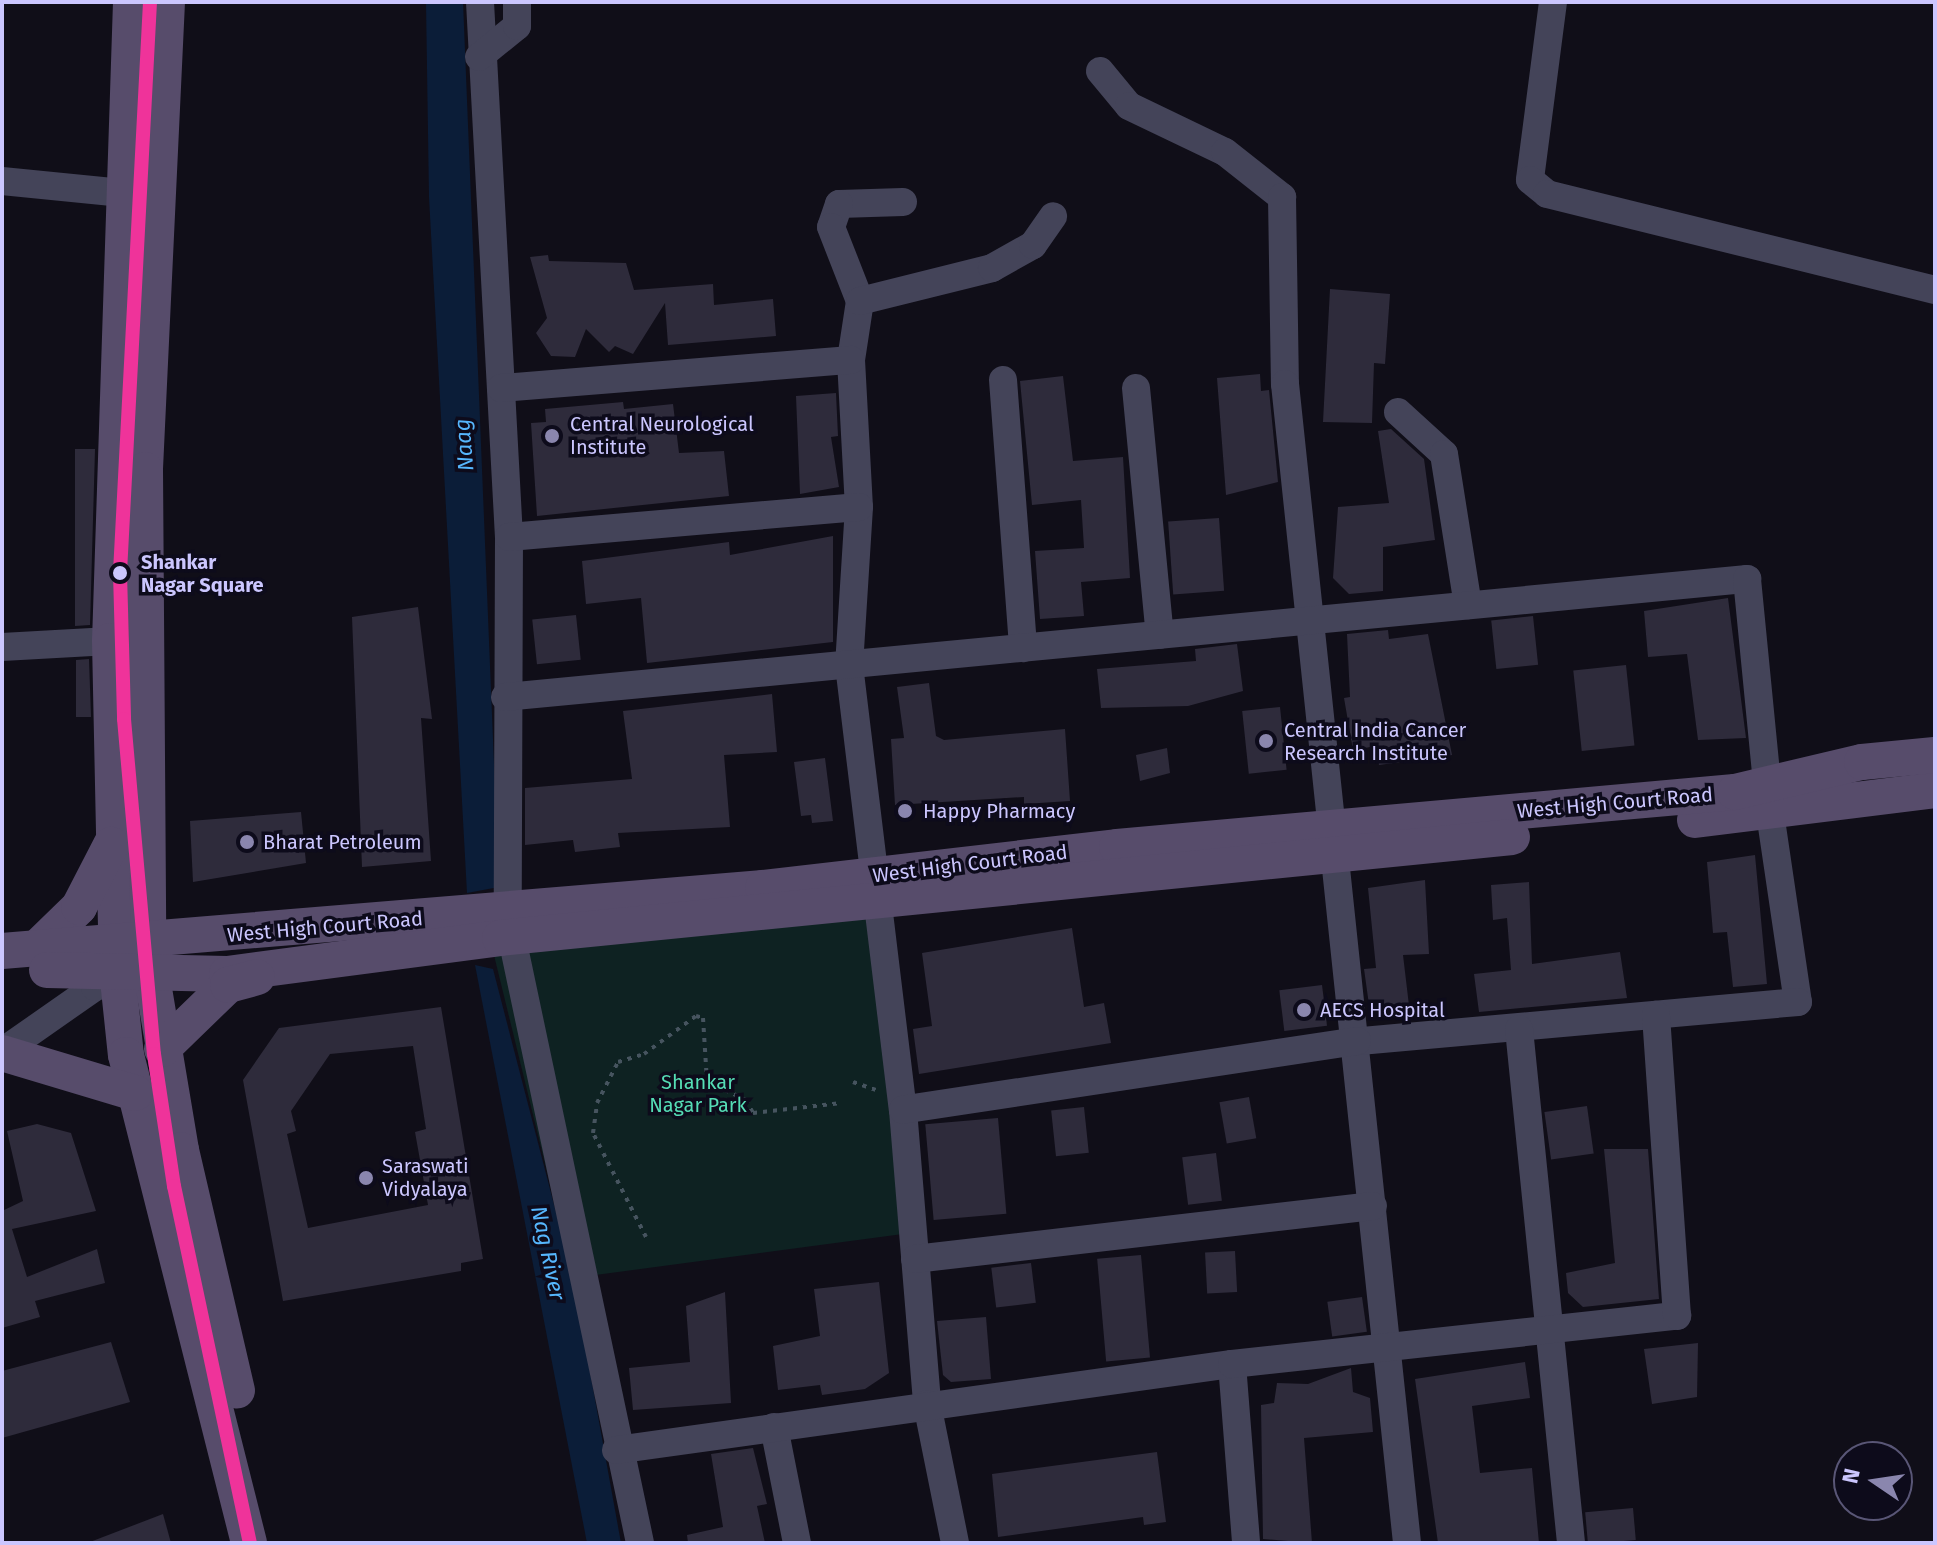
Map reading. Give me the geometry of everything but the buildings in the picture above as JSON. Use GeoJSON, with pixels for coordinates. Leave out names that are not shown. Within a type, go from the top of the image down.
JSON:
{"type":"FeatureCollection","features":[{"type":"Feature","properties":{"kind":"main road"},"geometry":{"type":"LineString","coordinates":[[131,2],[122,193],[110,641],[121,957],[135,1093],[249,1543]]}},
{"type":"Feature","properties":{"kind":"main road"},"geometry":{"type":"LineString","coordinates":[[167,2],[121,957],[162,1049],[273,1543]]}},
{"type":"Feature","properties":{"kind":"main road","name":"West High Court Road"},"geometry":{"type":"LineString","coordinates":[[1769,798],[1935,755]]}},
{"type":"Feature","properties":{"kind":"main road","name":"West High Court Road"},"geometry":{"type":"LineString","coordinates":[[2,972],[121,957],[876,890],[1769,798],[1935,790]]}},
{"type":"Feature","properties":{"kind":"main road"},"geometry":{"type":"LineString","coordinates":[[19,950],[79,907],[117,833]]}},
{"type":"Feature","properties":{"kind":"main road","name":"West High Court Road"},"geometry":{"type":"LineString","coordinates":[[19,950],[285,968],[510,924]]}},
{"type":"Feature","properties":{"kind":"main road"},"geometry":{"type":"LineString","coordinates":[[162,1049],[228,985],[285,968]]}},
{"type":"Feature","properties":{"kind":"main road"},"geometry":{"type":"LineString","coordinates":[[2,1053],[135,1093]]}},
{"type":"Feature","properties":{"kind":"street"},"geometry":{"type":"LineString","coordinates":[[480,2],[479,57],[509,537],[505,697],[510,924],[616,1450],[640,1543]]}},
{"type":"Feature","properties":{"kind":"street"},"geometry":{"type":"LineString","coordinates":[[479,57],[506,42],[517,26],[517,2]]}},
{"type":"Feature","properties":{"kind":"street"},"geometry":{"type":"LineString","coordinates":[[1553,2],[1530,180],[1547,194],[1935,290]]}},
{"type":"Feature","properties":{"kind":"street"},"geometry":{"type":"LineString","coordinates":[[1100,71],[1129,106],[1225,152],[1282,197],[1285,384],[1332,841],[1357,1041],[1407,1543]]}},
{"type":"Feature","properties":{"kind":"street"},"geometry":{"type":"LineString","coordinates":[[2,181],[122,193]]}},
{"type":"Feature","properties":{"kind":"street"},"geometry":{"type":"LineString","coordinates":[[903,202],[839,204],[832,247],[860,301],[851,360],[859,507],[849,665],[903,1110],[927,1404],[955,1543]]}},
{"type":"Feature","properties":{"kind":"street"},"geometry":{"type":"LineString","coordinates":[[860,301],[992,268],[1033,245],[1053,216]]}},
{"type":"Feature","properties":{"kind":"street"},"geometry":{"type":"LineString","coordinates":[[501,388],[851,360]]}},
{"type":"Feature","properties":{"kind":"street"},"geometry":{"type":"LineString","coordinates":[[1003,380],[1023,648]]}},
{"type":"Feature","properties":{"kind":"street"},"geometry":{"type":"LineString","coordinates":[[1136,388],[1160,635]]}},
{"type":"Feature","properties":{"kind":"street"},"geometry":{"type":"LineString","coordinates":[[1398,412],[1444,454],[1468,605]]}},
{"type":"Feature","properties":{"kind":"street"},"geometry":{"type":"LineString","coordinates":[[509,537],[859,507]]}},
{"type":"Feature","properties":{"kind":"street"},"geometry":{"type":"LineString","coordinates":[[505,697],[1747,579],[1769,798],[1798,1002],[1357,1041],[903,1110]]}},
{"type":"Feature","properties":{"kind":"street"},"geometry":{"type":"LineString","coordinates":[[2,647],[110,641]]}},
{"type":"Feature","properties":{"kind":"street"},"geometry":{"type":"LineString","coordinates":[[2,1053],[95,987],[121,957]]}},
{"type":"Feature","properties":{"kind":"street"},"geometry":{"type":"LineString","coordinates":[[616,1450],[927,1404],[1232,1364],[1677,1316],[1656,1015]]}},
{"type":"Feature","properties":{"kind":"street"},"geometry":{"type":"LineString","coordinates":[[1519,1029],[1571,1543]]}},
{"type":"Feature","properties":{"kind":"street"},"geometry":{"type":"LineString","coordinates":[[915,1259],[1373,1206]]}},
{"type":"Feature","properties":{"kind":"street"},"geometry":{"type":"LineString","coordinates":[[1232,1364],[1246,1543]]}},
{"type":"Feature","properties":{"kind":"street"},"geometry":{"type":"LineString","coordinates":[[774,1427],[797,1543]]}},
{"type":"Feature","properties":{"kind":"path"},"geometry":{"type":"LineString","coordinates":[[646,1237],[593,1133],[597,1103],[618,1062],[644,1054],[696,1016],[703,1018],[707,1081],[746,1100],[753,1113],[841,1103]]}},
{"type":"Feature","properties":{"kind":"green space","name":"Shankar Nagar Park"},"geometry":{"type":"Polygon","coordinates":[[[875,910],[903,1234],[573,1278],[492,947],[875,910]]]}},
{"type":"Feature","properties":{"kind":"water","name":"Naag"},"geometry":{"type":"Polygon","coordinates":[[[426,2],[463,2],[499,887],[467,893],[429,197],[426,2]]]}},
{"type":"Feature","properties":{"kind":"water","name":"Nag River"},"geometry":{"type":"Polygon","coordinates":[[[475,965],[493,969],[573,1278],[621,1543],[587,1543],[475,965]]]}},
{"type":"Feature","properties":{"kind":"transit line"},"geometry":{"type":"LineString","coordinates":[[150,2],[120,573],[124,719],[154,1054],[174,1186],[250,1543]]}},
{"type":"Feature","properties":{"kind":"place","name":"Central Neurological Institute"},"geometry":{"type":"Point","coordinates":[552,436]}},
{"type":"Feature","properties":{"kind":"place","name":"Shankar Nagar Square"},"geometry":{"type":"Point","coordinates":[120,573]}},
{"type":"Feature","properties":{"kind":"place","name":"Central India Cancer Research Institute"},"geometry":{"type":"Point","coordinates":[1266,741]}},
{"type":"Feature","properties":{"kind":"place","name":"Happy Pharmacy"},"geometry":{"type":"Point","coordinates":[905,811]}},
{"type":"Feature","properties":{"kind":"place","name":"Bharat Petroleum"},"geometry":{"type":"Point","coordinates":[247,842]}},
{"type":"Feature","properties":{"kind":"place","name":"AECS Hospital"},"geometry":{"type":"Point","coordinates":[1304,1010]}},
{"type":"Feature","properties":{"kind":"place","name":"Saraswati Vidyalaya"},"geometry":{"type":"Point","coordinates":[366,1178]}}]}
